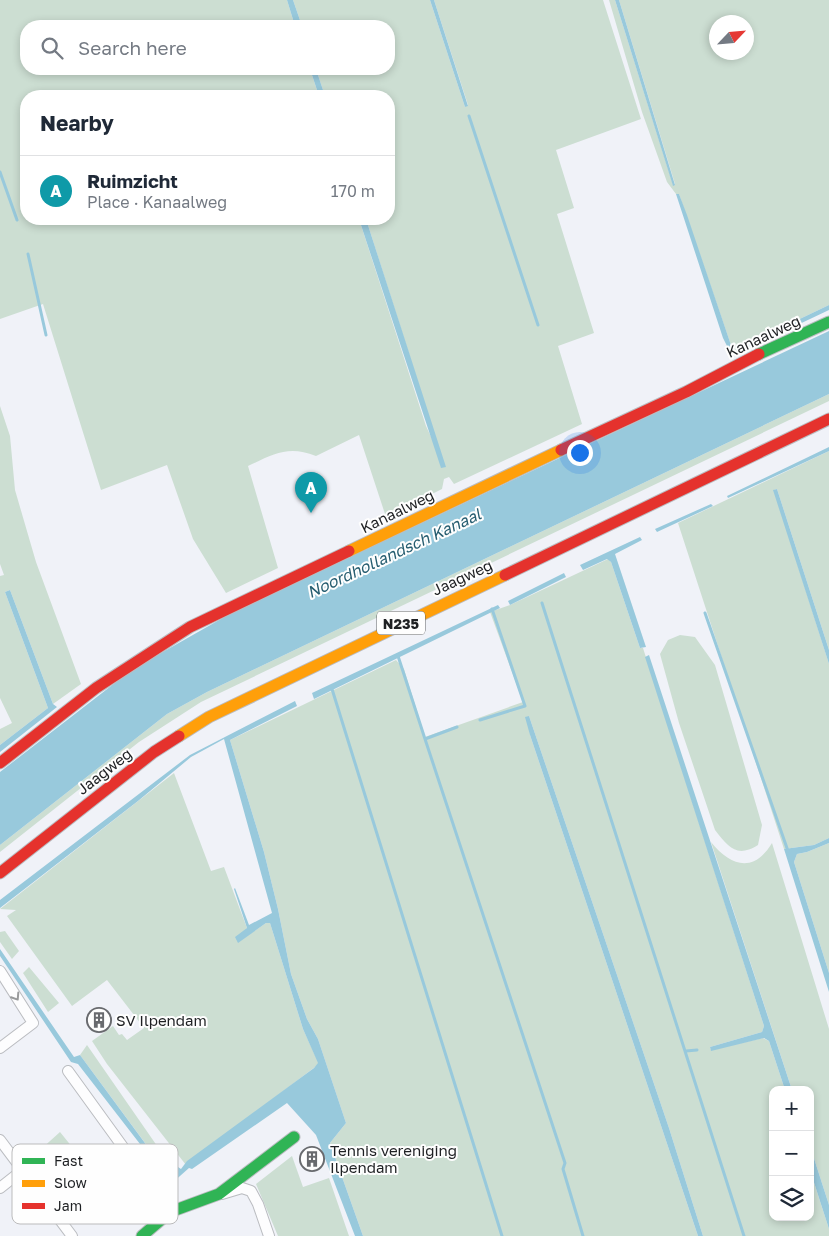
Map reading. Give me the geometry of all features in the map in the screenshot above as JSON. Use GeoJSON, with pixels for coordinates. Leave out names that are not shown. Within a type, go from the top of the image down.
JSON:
{"type":"FeatureCollection","features":[{"type":"Feature","properties":{"kind":"street","name":"Kanaalweg"},"geometry":{"type":"LineString","coordinates":[[0,763],[96,688],[190,627],[264,593],[426,513],[686,392],[728,369],[829,322]]}},
{"type":"Feature","properties":{"kind":"street","name":"Jaagweg"},"geometry":{"type":"LineString","coordinates":[[0,872],[154,752],[210,716],[829,418]]}},
{"type":"Feature","properties":{"kind":"street"},"geometry":{"type":"LineString","coordinates":[[0,971],[33,1023],[0,1048]]}},
{"type":"Feature","properties":{"kind":"street"},"geometry":{"type":"LineString","coordinates":[[68,1071],[121,1144]]}},
{"type":"Feature","properties":{"kind":"street"},"geometry":{"type":"LineString","coordinates":[[219,1194],[294,1137]]}},
{"type":"Feature","properties":{"kind":"street"},"geometry":{"type":"LineString","coordinates":[[0,1140],[12,1155]]}},
{"type":"Feature","properties":{"kind":"street"},"geometry":{"type":"LineString","coordinates":[[0,1188],[12,1179]]}},
{"type":"Feature","properties":{"kind":"street"},"geometry":{"type":"LineString","coordinates":[[178,1209],[242,1188],[251,1191],[258,1204],[269,1236]]}},
{"type":"Feature","properties":{"kind":"street"},"geometry":{"type":"LineString","coordinates":[[63,1224],[72,1236]]}},
{"type":"Feature","properties":{"kind":"street"},"geometry":{"type":"LineString","coordinates":[[142,1236],[156,1224]]}},
{"type":"Feature","properties":{"kind":"green space"},"geometry":{"type":"Polygon","coordinates":[[[0,0],[287,0],[293,20],[20,20],[20,75],[312,75],[317,90],[20,90],[20,225],[361,225],[426,426],[445,467],[368,225],[395,225],[395,90],[323,90],[318,75],[395,75],[395,20],[300,20],[293,0],[430,0],[465,107],[468,105],[434,0],[603,0],[641,119],[556,150],[574,208],[557,214],[594,333],[558,346],[582,424],[454,484],[449,477],[444,479],[442,489],[386,517],[359,435],[316,456],[297,451],[281,452],[248,466],[278,568],[226,593],[193,539],[167,465],[101,490],[43,304],[0,319],[0,0]]]}},
{"type":"Feature","properties":{"kind":"green space"},"geometry":{"type":"Polygon","coordinates":[[[609,0],[615,0],[673,185],[675,184],[619,0],[829,0],[829,305],[733,351],[679,194],[676,194],[667,182],[642,112],[609,0]]]}},
{"type":"Feature","properties":{"kind":"green space"},"geometry":{"type":"Polygon","coordinates":[[[829,394],[829,401],[201,702],[139,742],[0,852],[0,845],[167,714],[207,692],[829,394]]]}},
{"type":"Feature","properties":{"kind":"green space"},"geometry":{"type":"Polygon","coordinates":[[[0,406],[10,436],[15,490],[36,562],[81,684],[53,704],[10,590],[5,592],[48,708],[0,745],[0,729],[12,723],[0,698],[0,576],[4,575],[0,564],[0,406]]]}},
{"type":"Feature","properties":{"kind":"green space"},"geometry":{"type":"Polygon","coordinates":[[[829,451],[829,650],[777,489],[774,490],[829,664],[829,838],[814,845],[784,849],[678,523],[829,451]]]}},
{"type":"Feature","properties":{"kind":"green space"},"geometry":{"type":"Polygon","coordinates":[[[608,559],[611,562],[640,648],[643,648],[764,1026],[762,1032],[710,1047],[711,1050],[763,1038],[769,1041],[784,1086],[769,1086],[769,1221],[814,1221],[814,1182],[829,1229],[829,1236],[703,1236],[669,1128],[529,716],[530,735],[698,1236],[363,1236],[330,1143],[346,1123],[318,1039],[307,1019],[291,974],[264,852],[230,740],[396,660],[404,669],[425,737],[523,702],[490,612],[510,605],[608,559]]]}},
{"type":"Feature","properties":{"kind":"green space"},"geometry":{"type":"Polygon","coordinates":[[[680,635],[695,637],[715,665],[762,825],[758,845],[751,849],[739,851],[734,849],[715,830],[679,723],[660,654],[668,640],[680,635]]]}},
{"type":"Feature","properties":{"kind":"green space"},"geometry":{"type":"Polygon","coordinates":[[[174,773],[211,871],[224,867],[247,928],[238,942],[266,923],[270,923],[303,1029],[319,1064],[186,1165],[178,1155],[178,1144],[170,1144],[107,1064],[92,1041],[113,1026],[119,1035],[122,1034],[127,1040],[144,1028],[107,980],[72,1006],[7,916],[16,910],[0,909],[174,773]]]}},
{"type":"Feature","properties":{"kind":"green space"},"geometry":{"type":"Polygon","coordinates":[[[711,842],[726,857],[742,863],[758,859],[772,843],[829,1029],[829,1205],[814,1158],[814,1086],[791,1086],[711,842]]]}},
{"type":"Feature","properties":{"kind":"green space"},"geometry":{"type":"Polygon","coordinates":[[[829,843],[829,973],[794,862],[797,854],[829,843]]]}},
{"type":"Feature","properties":{"kind":"green space"},"geometry":{"type":"Polygon","coordinates":[[[5,931],[19,951],[12,959],[0,942],[0,932],[5,931]]]}},
{"type":"Feature","properties":{"kind":"green space"},"geometry":{"type":"Polygon","coordinates":[[[29,967],[59,1003],[48,1012],[23,973],[29,967]]]}},
{"type":"Feature","properties":{"kind":"green space"},"geometry":{"type":"Polygon","coordinates":[[[87,1045],[156,1144],[146,1144],[80,1055],[87,1045]]]}},
{"type":"Feature","properties":{"kind":"green space"},"geometry":{"type":"Polygon","coordinates":[[[60,1132],[70,1144],[47,1144],[60,1132]]]}},
{"type":"Feature","properties":{"kind":"green space"},"geometry":{"type":"Polygon","coordinates":[[[292,1156],[303,1187],[329,1178],[349,1236],[278,1236],[256,1184],[292,1156]]]}},
{"type":"Feature","properties":{"kind":"water"},"geometry":{"type":"Polygon","coordinates":[[[287,0],[293,0],[300,20],[293,20],[287,0]]]}},
{"type":"Feature","properties":{"kind":"water"},"geometry":{"type":"Polygon","coordinates":[[[430,0],[434,0],[468,106],[465,107],[430,0]]]}},
{"type":"Feature","properties":{"kind":"water"},"geometry":{"type":"Polygon","coordinates":[[[615,0],[619,0],[675,185],[673,186],[615,0]]]}},
{"type":"Feature","properties":{"kind":"water"},"geometry":{"type":"Polygon","coordinates":[[[312,75],[318,75],[323,90],[317,90],[312,75]]]}},
{"type":"Feature","properties":{"kind":"water"},"geometry":{"type":"Polygon","coordinates":[[[676,194],[679,194],[687,215],[733,351],[829,305],[829,310],[732,356],[723,338],[676,194]]]}},
{"type":"Feature","properties":{"kind":"water"},"geometry":{"type":"Polygon","coordinates":[[[361,225],[368,225],[446,467],[441,468],[361,225]]]}},
{"type":"Feature","properties":{"kind":"water","name":"Noordhollandsch Kanaal"},"geometry":{"type":"Polygon","coordinates":[[[829,331],[829,394],[207,692],[167,714],[0,845],[0,772],[133,669],[235,611],[829,331]]]}},
{"type":"Feature","properties":{"kind":"water"},"geometry":{"type":"Polygon","coordinates":[[[829,447],[829,451],[728,498],[727,496],[829,447]]]}},
{"type":"Feature","properties":{"kind":"water"},"geometry":{"type":"Polygon","coordinates":[[[777,489],[829,650],[829,664],[773,490],[777,489]]]}},
{"type":"Feature","properties":{"kind":"water"},"geometry":{"type":"Polygon","coordinates":[[[711,504],[713,506],[657,532],[655,529],[711,504]]]}},
{"type":"Feature","properties":{"kind":"water"},"geometry":{"type":"Polygon","coordinates":[[[640,537],[642,540],[615,554],[646,647],[640,648],[611,562],[607,559],[583,570],[580,565],[640,537]]]}},
{"type":"Feature","properties":{"kind":"water"},"geometry":{"type":"Polygon","coordinates":[[[564,573],[566,577],[510,605],[508,601],[564,573]]]}},
{"type":"Feature","properties":{"kind":"water"},"geometry":{"type":"Polygon","coordinates":[[[10,590],[53,704],[57,707],[0,752],[0,745],[48,708],[5,592],[10,590]]]}},
{"type":"Feature","properties":{"kind":"water"},"geometry":{"type":"Polygon","coordinates":[[[498,605],[500,608],[314,699],[312,693],[498,605]]]}},
{"type":"Feature","properties":{"kind":"water"},"geometry":{"type":"Polygon","coordinates":[[[649,655],[791,1086],[784,1086],[769,1041],[764,1038],[711,1051],[710,1047],[762,1032],[764,1026],[645,657],[649,655]]]}},
{"type":"Feature","properties":{"kind":"water"},"geometry":{"type":"Polygon","coordinates":[[[295,701],[297,706],[230,740],[264,852],[291,974],[307,1019],[318,1039],[346,1123],[330,1143],[363,1236],[355,1236],[316,1135],[287,1103],[192,1169],[189,1168],[178,1178],[178,1167],[181,1169],[187,1161],[314,1068],[318,1063],[303,1029],[270,923],[266,923],[238,943],[235,937],[247,928],[235,888],[249,925],[272,913],[224,739],[191,757],[138,801],[0,908],[0,900],[190,755],[295,701]]]}},
{"type":"Feature","properties":{"kind":"water"},"geometry":{"type":"Polygon","coordinates":[[[529,716],[669,1128],[703,1236],[698,1236],[530,735],[525,717],[529,716]]]}},
{"type":"Feature","properties":{"kind":"water"},"geometry":{"type":"Polygon","coordinates":[[[829,838],[829,843],[797,854],[794,862],[829,973],[829,992],[784,849],[814,845],[829,838]]]}},
{"type":"Feature","properties":{"kind":"water"},"geometry":{"type":"Polygon","coordinates":[[[0,949],[74,1057],[80,1055],[146,1144],[140,1144],[78,1064],[71,1062],[0,956],[0,949]]]}},
{"type":"Feature","properties":{"kind":"water"},"geometry":{"type":"Polygon","coordinates":[[[814,1158],[829,1205],[829,1229],[814,1182],[814,1158]]]}},
{"type":"Feature","properties":{"kind":"waterway"},"geometry":{"type":"LineString","coordinates":[[469,116],[538,325]]}},
{"type":"Feature","properties":{"kind":"waterway"},"geometry":{"type":"LineString","coordinates":[[0,172],[17,220]]}},
{"type":"Feature","properties":{"kind":"waterway"},"geometry":{"type":"LineString","coordinates":[[28,254],[46,335]]}},
{"type":"Feature","properties":{"kind":"waterway"},"geometry":{"type":"LineString","coordinates":[[542,603],[744,1236]]}},
{"type":"Feature","properties":{"kind":"waterway"},"geometry":{"type":"LineString","coordinates":[[480,720],[525,706],[492,609]]}},
{"type":"Feature","properties":{"kind":"waterway"},"geometry":{"type":"LineString","coordinates":[[705,613],[788,851]]}},
{"type":"Feature","properties":{"kind":"waterway"},"geometry":{"type":"LineString","coordinates":[[398,656],[425,739]]}},
{"type":"Feature","properties":{"kind":"waterway"},"geometry":{"type":"LineString","coordinates":[[332,689],[502,1236]]}},
{"type":"Feature","properties":{"kind":"waterway"},"geometry":{"type":"LineString","coordinates":[[457,727],[425,739],[565,1163],[563,1169],[583,1236]]}},
{"type":"Feature","properties":{"kind":"waterway"},"geometry":{"type":"LineString","coordinates":[[686,1051],[697,1050]]}},
{"type":"Feature","properties":{"kind":"traffic: fast"},"geometry":{"type":"LineString","coordinates":[[759,354],[829,322]]}},
{"type":"Feature","properties":{"kind":"traffic: fast"},"geometry":{"type":"LineString","coordinates":[[178,1209],[219,1194],[294,1137]]}},
{"type":"Feature","properties":{"kind":"traffic: fast"},"geometry":{"type":"LineString","coordinates":[[142,1236],[156,1224]]}},
{"type":"Feature","properties":{"kind":"traffic: slow"},"geometry":{"type":"LineString","coordinates":[[349,551],[561,450]]}},
{"type":"Feature","properties":{"kind":"traffic: slow"},"geometry":{"type":"LineString","coordinates":[[179,736],[209,717],[505,575]]}},
{"type":"Feature","properties":{"kind":"traffic: jam"},"geometry":{"type":"LineString","coordinates":[[561,450],[686,392],[759,354]]}},
{"type":"Feature","properties":{"kind":"traffic: jam"},"geometry":{"type":"LineString","coordinates":[[505,575],[829,419]]}},
{"type":"Feature","properties":{"kind":"traffic: jam"},"geometry":{"type":"LineString","coordinates":[[0,763],[96,688],[190,627],[349,551]]}},
{"type":"Feature","properties":{"kind":"traffic: jam"},"geometry":{"type":"LineString","coordinates":[[0,873],[154,752],[179,736]]}},
{"type":"Feature","properties":{"kind":"place","name":"Ruimzicht"},"geometry":{"type":"Point","coordinates":[311,513]}},
{"type":"Feature","properties":{"kind":"place","name":"SV Ilpendam"},"geometry":{"type":"Point","coordinates":[99,1020]}},
{"type":"Feature","properties":{"kind":"place","name":"Tennis vereniging Ilpendam"},"geometry":{"type":"Point","coordinates":[312,1159]}}]}
